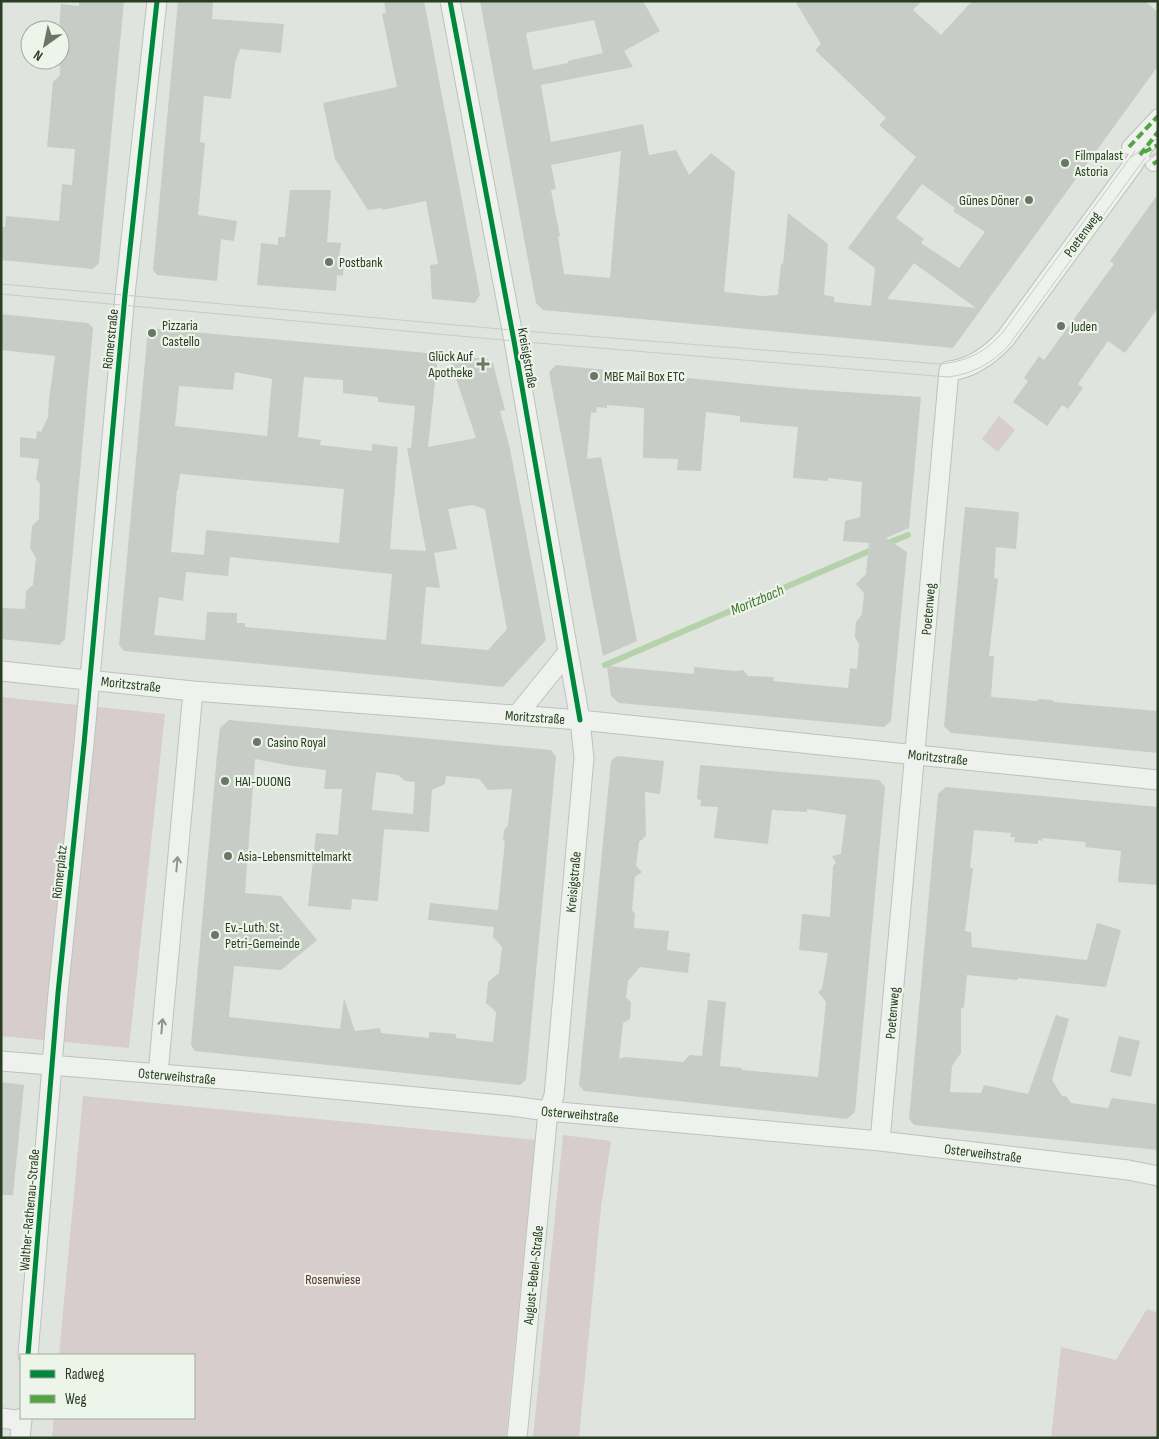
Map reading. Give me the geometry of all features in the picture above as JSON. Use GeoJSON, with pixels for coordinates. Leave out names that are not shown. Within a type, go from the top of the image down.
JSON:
{"type":"FeatureCollection","features":[{"type":"Feature","properties":{"kind":"street","name":"Römerstraße"},"geometry":{"type":"LineString","coordinates":[[89,680],[125,295],[157,1]]}},
{"type":"Feature","properties":{"kind":"street","name":"Kreisigstraße"},"geometry":{"type":"LineString","coordinates":[[450,1],[514,341],[580,720],[584,758],[554,1096],[548,1111]]}},
{"type":"Feature","properties":{"kind":"street"},"geometry":{"type":"LineString","coordinates":[[1145,157],[1158,116]]}},
{"type":"Feature","properties":{"kind":"street"},"geometry":{"type":"LineString","coordinates":[[1145,157],[1158,132]]}},
{"type":"Feature","properties":{"kind":"street"},"geometry":{"type":"LineString","coordinates":[[1145,157],[1158,145]]}},
{"type":"Feature","properties":{"kind":"street","name":"Poetenweg"},"geometry":{"type":"LineString","coordinates":[[880,1141],[949,371],[968,366],[996,349],[1145,157]]}},
{"type":"Feature","properties":{"kind":"street"},"geometry":{"type":"LineString","coordinates":[[516,715],[568,652]]}},
{"type":"Feature","properties":{"kind":"street","name":"Moritzstraße"},"geometry":{"type":"LineString","coordinates":[[1,671],[192,691],[580,720],[1158,780]]}},
{"type":"Feature","properties":{"kind":"street","name":"Römerplatz"},"geometry":{"type":"LineString","coordinates":[[53,1066],[59,984],[89,680]]}},
{"type":"Feature","properties":{"kind":"street"},"geometry":{"type":"LineString","coordinates":[[158,1074],[192,691]]}},
{"type":"Feature","properties":{"kind":"street","name":"Osterweihstraße"},"geometry":{"type":"LineString","coordinates":[[1,1061],[502,1105],[548,1111],[880,1141],[1128,1170],[1158,1176]]}},
{"type":"Feature","properties":{"kind":"street","name":"Walther-Rathenau-Straße"},"geometry":{"type":"LineString","coordinates":[[28,1354],[53,1066]]}},
{"type":"Feature","properties":{"kind":"street","name":"August-Bebel-Straße"},"geometry":{"type":"LineString","coordinates":[[517,1438],[548,1111]]}},
{"type":"Feature","properties":{"kind":"street"},"geometry":{"type":"LineString","coordinates":[[1,1418],[21,1425]]}},
{"type":"Feature","properties":{"kind":"green space"},"geometry":{"type":"Polygon","coordinates":[[[999,416],[1015,430],[998,452],[982,439],[999,416]]]}},
{"type":"Feature","properties":{"kind":"green space"},"geometry":{"type":"Polygon","coordinates":[[[1,697],[165,714],[129,1048],[1,1036],[1,697]]]}},
{"type":"Feature","properties":{"kind":"green space","name":"Rosenwiese"},"geometry":{"type":"Polygon","coordinates":[[[83,1096],[535,1140],[506,1438],[52,1438],[54,1419],[195,1419],[195,1354],[59,1354],[83,1096]]]}},
{"type":"Feature","properties":{"kind":"green space"},"geometry":{"type":"Polygon","coordinates":[[[563,1135],[611,1141],[601,1207],[579,1438],[533,1438],[563,1135]]]}},
{"type":"Feature","properties":{"kind":"green space"},"geometry":{"type":"Polygon","coordinates":[[[1147,1309],[1158,1313],[1158,1438],[1051,1438],[1061,1347],[1116,1360],[1147,1309]]]}},
{"type":"Feature","properties":{"kind":"building"},"geometry":{"type":"Polygon","coordinates":[[[79,1],[124,1],[99,263],[93,269],[1,260],[1,227],[5,227],[6,216],[59,221],[62,184],[72,185],[75,149],[47,147],[53,82],[60,75],[60,70],[70,70],[70,20],[60,20],[61,4],[79,6],[79,1]]]}},
{"type":"Feature","properties":{"kind":"building"},"geometry":{"type":"Polygon","coordinates":[[[178,1],[213,1],[212,19],[284,24],[281,53],[240,49],[235,63],[231,99],[204,96],[200,142],[205,143],[198,215],[237,221],[234,241],[221,239],[217,281],[157,275],[153,270],[178,1]]]}},
{"type":"Feature","properties":{"kind":"building"},"geometry":{"type":"Polygon","coordinates":[[[384,1],[424,1],[480,295],[475,303],[432,299],[430,265],[438,264],[426,201],[382,210],[382,208],[368,210],[335,159],[323,103],[397,87],[382,14],[386,13],[384,1]]]}},
{"type":"Feature","properties":{"kind":"building"},"geometry":{"type":"Polygon","coordinates":[[[480,1],[643,1],[660,31],[624,51],[633,67],[541,85],[551,142],[643,124],[649,155],[676,150],[689,175],[711,153],[735,172],[724,292],[762,296],[778,295],[788,213],[828,244],[824,295],[834,297],[834,302],[871,306],[875,268],[848,248],[916,157],[879,125],[886,118],[815,50],[821,44],[795,1],[922,1],[913,10],[941,35],[972,1],[1145,1],[1158,12],[1158,66],[953,348],[543,310],[536,303],[480,1]],[[594,20],[526,33],[533,70],[603,53],[594,20]],[[621,151],[551,165],[556,189],[551,190],[560,236],[558,237],[564,274],[610,278],[621,151]],[[922,184],[896,218],[924,239],[921,243],[959,268],[985,232],[953,211],[955,208],[922,184]],[[914,263],[887,299],[976,308],[914,263]]]}},
{"type":"Feature","properties":{"kind":"building"},"geometry":{"type":"Polygon","coordinates":[[[290,190],[331,190],[327,242],[341,243],[339,259],[344,260],[343,276],[337,275],[336,291],[257,285],[261,243],[278,245],[278,237],[285,237],[290,190]]]}},
{"type":"Feature","properties":{"kind":"building"},"geometry":{"type":"Polygon","coordinates":[[[1158,194],[1158,308],[1125,353],[1108,341],[1078,384],[1083,388],[1068,409],[1062,405],[1047,426],[1013,402],[1028,381],[1024,378],[1039,356],[1044,360],[1114,264],[1110,261],[1158,194]]]}},
{"type":"Feature","properties":{"kind":"building"},"geometry":{"type":"Polygon","coordinates":[[[1,314],[88,323],[93,328],[65,639],[59,645],[1,639],[1,608],[25,609],[26,591],[33,585],[36,558],[30,548],[32,526],[39,519],[40,484],[36,479],[39,459],[20,457],[20,437],[36,439],[37,431],[41,432],[48,417],[55,356],[1,350],[1,314]]]}},
{"type":"Feature","properties":{"kind":"building"},"geometry":{"type":"Polygon","coordinates":[[[148,328],[438,354],[428,447],[476,438],[448,355],[487,359],[493,363],[505,410],[500,411],[510,449],[546,640],[503,687],[124,651],[119,645],[148,328]],[[235,372],[233,390],[179,386],[175,426],[267,436],[272,379],[235,372]],[[304,377],[298,437],[321,440],[320,445],[372,451],[372,444],[398,447],[390,549],[426,551],[407,448],[411,448],[415,406],[378,402],[378,397],[343,393],[343,380],[304,377]],[[180,474],[171,552],[204,555],[206,530],[339,543],[344,489],[180,474]],[[472,505],[448,509],[457,549],[434,553],[440,588],[426,587],[421,644],[488,650],[507,629],[485,509],[472,505]],[[230,557],[228,576],[186,572],[183,601],[159,597],[154,635],[205,640],[207,612],[237,613],[237,623],[245,623],[245,627],[386,640],[392,574],[230,557]]]}},
{"type":"Feature","properties":{"kind":"building"},"geometry":{"type":"Polygon","coordinates":[[[556,365],[801,389],[921,397],[909,528],[886,538],[907,552],[891,721],[884,727],[619,703],[611,696],[607,666],[694,674],[694,667],[743,670],[748,676],[774,677],[773,681],[848,688],[850,668],[857,669],[859,644],[855,637],[856,622],[862,614],[864,593],[856,584],[866,574],[869,543],[843,541],[845,521],[860,517],[862,482],[828,478],[828,481],[793,478],[798,427],[740,422],[740,416],[706,412],[701,471],[677,470],[678,459],[643,458],[644,408],[607,405],[607,408],[597,407],[596,413],[591,412],[587,459],[601,457],[637,641],[603,656],[549,372],[556,365]]]}},
{"type":"Feature","properties":{"kind":"building"},"geometry":{"type":"Polygon","coordinates":[[[965,507],[1019,512],[1016,549],[996,547],[994,578],[998,579],[989,656],[994,656],[991,697],[1037,701],[1039,699],[1052,700],[1054,702],[1158,711],[1158,753],[951,733],[944,726],[965,507]]]}},
{"type":"Feature","properties":{"kind":"building"},"geometry":{"type":"Polygon","coordinates":[[[229,720],[551,750],[556,757],[526,1080],[520,1085],[195,1051],[191,1045],[220,728],[229,720]],[[255,759],[245,893],[281,896],[317,940],[281,970],[234,966],[229,1017],[340,1029],[344,998],[355,1031],[380,1028],[381,1033],[429,1038],[429,1032],[456,1034],[456,1038],[493,1042],[496,1012],[486,1003],[488,982],[499,973],[502,947],[493,937],[494,927],[428,920],[430,903],[498,910],[505,841],[503,840],[504,830],[508,825],[512,789],[488,790],[479,779],[446,776],[445,784],[432,790],[429,832],[384,829],[378,901],[352,899],[351,910],[308,906],[316,833],[338,835],[342,789],[324,789],[326,770],[255,759]],[[376,772],[372,810],[413,814],[415,782],[405,781],[398,775],[376,772]]]}},
{"type":"Feature","properties":{"kind":"building"},"geometry":{"type":"Polygon","coordinates":[[[617,756],[664,761],[660,794],[645,792],[646,836],[639,842],[636,866],[642,872],[635,877],[632,910],[635,914],[634,928],[669,931],[667,950],[690,953],[688,973],[640,967],[628,981],[626,998],[631,1002],[630,1019],[623,1023],[619,1059],[625,1057],[683,1062],[690,1055],[702,1056],[708,1000],[726,1002],[720,1066],[742,1068],[742,1070],[818,1077],[826,1002],[818,992],[822,989],[828,953],[799,950],[802,914],[830,917],[833,866],[836,863],[832,856],[841,854],[846,815],[807,809],[807,812],[772,810],[768,844],[714,838],[718,807],[700,806],[701,800],[697,799],[700,765],[879,780],[885,787],[855,1112],[847,1119],[584,1091],[579,1085],[611,761],[617,756]]]}},
{"type":"Feature","properties":{"kind":"building"},"geometry":{"type":"Polygon","coordinates":[[[946,787],[1158,807],[1158,885],[1118,882],[1121,851],[1085,847],[1086,842],[1042,838],[1042,841],[1038,840],[1038,844],[1014,842],[1015,837],[1010,837],[1011,833],[974,830],[970,868],[973,868],[965,931],[971,932],[972,947],[1087,960],[1097,923],[1121,930],[1106,987],[967,975],[964,1008],[961,1008],[961,1053],[952,1066],[950,1092],[981,1093],[984,1085],[1028,1094],[1056,1015],[1069,1019],[1052,1080],[1062,1096],[1066,1096],[1071,1103],[1108,1108],[1112,1098],[1156,1104],[1158,1150],[914,1125],[909,1119],[938,794],[946,787]]]}},
{"type":"Feature","properties":{"kind":"building"},"geometry":{"type":"Polygon","coordinates":[[[1119,1036],[1140,1041],[1131,1077],[1110,1072],[1119,1036]]]}},
{"type":"Feature","properties":{"kind":"building"},"geometry":{"type":"Polygon","coordinates":[[[1,1082],[24,1085],[13,1195],[1,1195],[1,1082]]]}},
{"type":"Feature","properties":{"kind":"waterway","name":"Moritzbach"},"geometry":{"type":"LineString","coordinates":[[886,544],[908,535]]}},
{"type":"Feature","properties":{"kind":"waterway","name":"Moritzbach"},"geometry":{"type":"LineString","coordinates":[[605,665],[874,549]]}},
{"type":"Feature","properties":{"kind":"tram line"},"geometry":{"type":"LineString","coordinates":[[1130,158],[1158,138]]}},
{"type":"Feature","properties":{"kind":"tram line"},"geometry":{"type":"LineString","coordinates":[[1,284],[511,330],[940,364],[959,361],[975,355],[1003,332],[1135,151]]}},
{"type":"Feature","properties":{"kind":"tram line"},"geometry":{"type":"LineString","coordinates":[[1142,166],[1158,153]]}},
{"type":"Feature","properties":{"kind":"tram line"},"geometry":{"type":"LineString","coordinates":[[1,294],[514,341],[948,377],[957,376],[982,367],[1009,345],[1145,158]]}},
{"type":"Feature","properties":{"kind":"marked path"},"geometry":{"type":"LineString","coordinates":[[1129,147],[1158,116]]}},
{"type":"Feature","properties":{"kind":"marked path"},"geometry":{"type":"LineString","coordinates":[[1140,155],[1158,132]]}},
{"type":"Feature","properties":{"kind":"marked path"},"geometry":{"type":"LineString","coordinates":[[1144,152],[1158,145]]}},
{"type":"Feature","properties":{"kind":"marked path"},"geometry":{"type":"LineString","coordinates":[[1153,164],[1158,161]]}},
{"type":"Feature","properties":{"kind":"cycle path"},"geometry":{"type":"LineString","coordinates":[[28,1354],[58,993],[84,744],[125,295],[157,1]]}},
{"type":"Feature","properties":{"kind":"cycle path"},"geometry":{"type":"LineString","coordinates":[[450,1],[514,341],[580,720]]}},
{"type":"Feature","properties":{"kind":"place","name":"Filmpalast Astoria"},"geometry":{"type":"Point","coordinates":[1065,163]}},
{"type":"Feature","properties":{"kind":"place","name":"Günes Döner"},"geometry":{"type":"Point","coordinates":[1029,200]}},
{"type":"Feature","properties":{"kind":"place","name":"Postbank"},"geometry":{"type":"Point","coordinates":[329,262]}},
{"type":"Feature","properties":{"kind":"place","name":"Juden"},"geometry":{"type":"Point","coordinates":[1061,326]}},
{"type":"Feature","properties":{"kind":"place","name":"Pizzaria Castello"},"geometry":{"type":"Point","coordinates":[152,333]}},
{"type":"Feature","properties":{"kind":"place","name":"Glück Auf Apotheke"},"geometry":{"type":"Point","coordinates":[483,364]}},
{"type":"Feature","properties":{"kind":"place","name":"MBE Mail Box ETC"},"geometry":{"type":"Point","coordinates":[594,376]}},
{"type":"Feature","properties":{"kind":"place","name":"Casino Royal"},"geometry":{"type":"Point","coordinates":[257,742]}},
{"type":"Feature","properties":{"kind":"place","name":"HAI-DUONG"},"geometry":{"type":"Point","coordinates":[225,781]}},
{"type":"Feature","properties":{"kind":"place","name":"Asia-Lebensmittelmarkt"},"geometry":{"type":"Point","coordinates":[228,856]}},
{"type":"Feature","properties":{"kind":"place","name":"Ev.-Luth. St. Petri-Gemeinde"},"geometry":{"type":"Point","coordinates":[215,935]}}]}
